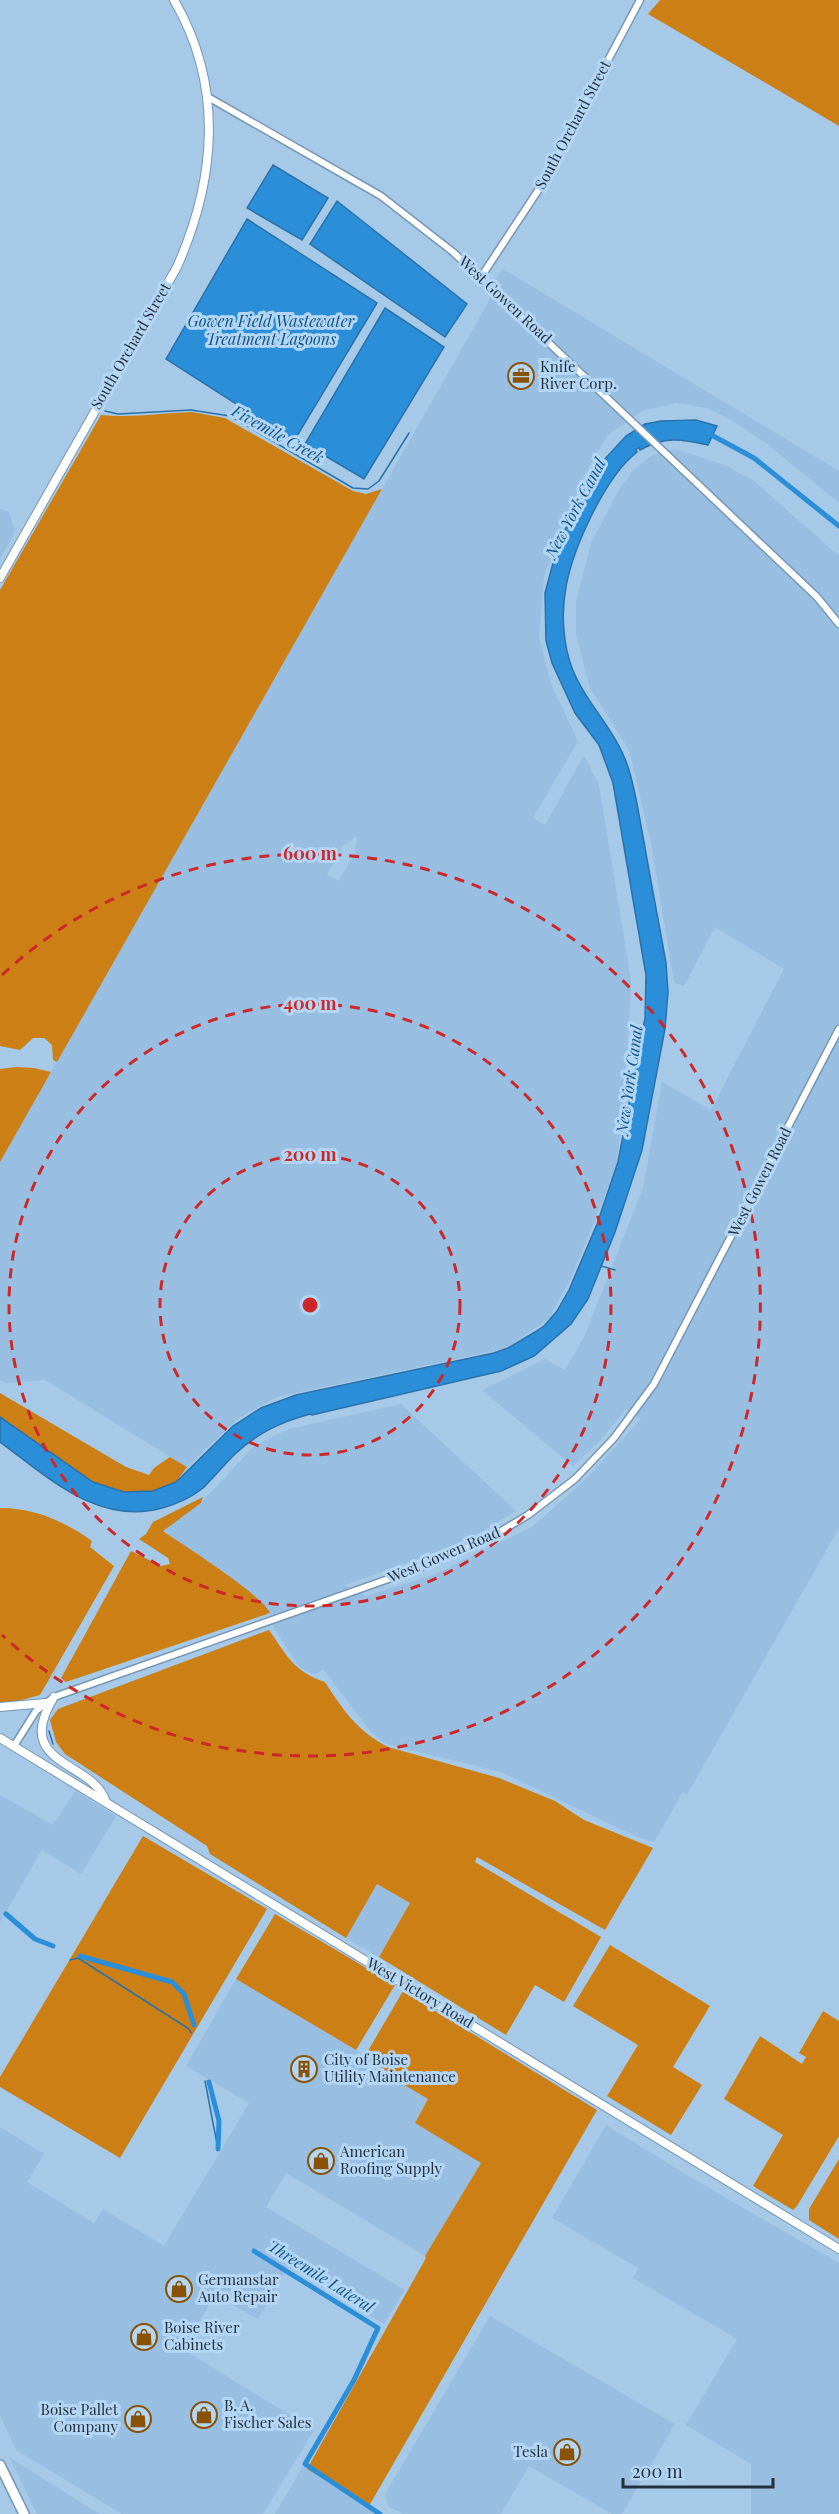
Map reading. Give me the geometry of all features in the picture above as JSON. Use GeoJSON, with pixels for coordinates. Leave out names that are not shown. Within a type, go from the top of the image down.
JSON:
{"type":"FeatureCollection","features":[{"type":"Feature","properties":{"kind":"highway"},"geometry":{"type":"LineString","coordinates":[[0,2465],[24,2514]]}},
{"type":"Feature","properties":{"kind":"main road"},"geometry":{"type":"LineString","coordinates":[[174,0],[198,50],[208,97]]}},
{"type":"Feature","properties":{"kind":"main road","name":"South Orchard Street"},"geometry":{"type":"LineString","coordinates":[[0,578],[177,267],[190,237],[208,167],[208,97]]}},
{"type":"Feature","properties":{"kind":"main road"},"geometry":{"type":"LineString","coordinates":[[54,1697],[45,1714],[42,1732],[48,1748],[60,1762],[101,1790],[106,1802]]}},
{"type":"Feature","properties":{"kind":"main road"},"geometry":{"type":"LineString","coordinates":[[0,1707],[46,1703]]}},
{"type":"Feature","properties":{"kind":"main road","name":"West Victory Road"},"geometry":{"type":"LineString","coordinates":[[0,1738],[839,2249]]}},
{"type":"Feature","properties":{"kind":"street","name":"South Orchard Street"},"geometry":{"type":"LineString","coordinates":[[481,277],[543,183],[640,0]]}},
{"type":"Feature","properties":{"kind":"street","name":"West Gowen Road"},"geometry":{"type":"LineString","coordinates":[[208,97],[352,178],[419,224],[453,252],[817,597],[839,624]]}},
{"type":"Feature","properties":{"kind":"street","name":"West Gowen Road"},"geometry":{"type":"LineString","coordinates":[[14,1746],[31,1718],[54,1697],[428,1565],[494,1536],[528,1515],[575,1479],[615,1436],[654,1384],[839,1029]]}},
{"type":"Feature","properties":{"kind":"shaded area"},"geometry":{"type":"Polygon","coordinates":[[[660,0],[839,0],[839,126],[648,14],[660,0]]]}},
{"type":"Feature","properties":{"kind":"shaded area"},"geometry":{"type":"Polygon","coordinates":[[[503,269],[839,471],[839,503],[767,444],[733,421],[707,408],[676,403],[642,411],[607,436],[581,481],[544,576],[539,637],[551,684],[578,741],[533,818],[545,825],[584,755],[599,785],[631,981],[617,1166],[570,1280],[549,1318],[508,1348],[277,1397],[239,1418],[187,1467],[45,1380],[6,1383],[0,1380],[0,1162],[490,299],[494,280],[503,269]],[[357,836],[343,846],[327,875],[339,881],[355,852],[357,836]]]}},
{"type":"Feature","properties":{"kind":"shaded area"},"geometry":{"type":"Polygon","coordinates":[[[192,412],[225,418],[353,491],[366,494],[382,489],[57,1062],[53,1060],[52,1045],[44,1038],[33,1038],[20,1050],[0,1046],[0,590],[101,415],[135,416],[192,412]]]}},
{"type":"Feature","properties":{"kind":"shaded area"},"geometry":{"type":"Polygon","coordinates":[[[676,449],[727,466],[754,481],[839,556],[839,1528],[687,1795],[683,1792],[654,1842],[635,1836],[501,1772],[386,1744],[370,1731],[323,1669],[315,1675],[299,1667],[274,1628],[268,1608],[163,1530],[201,1503],[255,1445],[289,1429],[401,1404],[516,1511],[480,1533],[440,1551],[345,1585],[366,1596],[433,1575],[532,1527],[587,1478],[641,1419],[626,1409],[601,1440],[573,1466],[482,1390],[545,1359],[565,1370],[584,1337],[643,1188],[662,1082],[711,1110],[784,969],[715,927],[684,986],[674,982],[651,843],[629,750],[590,688],[576,634],[576,602],[591,543],[620,488],[632,471],[652,455],[676,449]]]}},
{"type":"Feature","properties":{"kind":"shaded area"},"geometry":{"type":"Polygon","coordinates":[[[0,509],[9,512],[15,532],[0,559],[0,509]]]}},
{"type":"Feature","properties":{"kind":"shaded area"},"geometry":{"type":"Polygon","coordinates":[[[16,1067],[51,1072],[0,1162],[0,1069],[16,1067]]]}},
{"type":"Feature","properties":{"kind":"shaded area"},"geometry":{"type":"Polygon","coordinates":[[[0,1393],[126,1467],[149,1475],[154,1468],[170,1457],[187,1467],[176,1482],[153,1491],[124,1492],[93,1482],[0,1417],[0,1393]]]}},
{"type":"Feature","properties":{"kind":"shaded area"},"geometry":{"type":"Polygon","coordinates":[[[203,1497],[201,1503],[163,1531],[239,1583],[265,1605],[270,1613],[66,1682],[61,1678],[131,1551],[161,1566],[170,1564],[168,1558],[139,1539],[146,1534],[153,1522],[203,1497]]]}},
{"type":"Feature","properties":{"kind":"shaded area"},"geometry":{"type":"Polygon","coordinates":[[[0,1508],[37,1513],[71,1527],[92,1541],[90,1547],[114,1566],[40,1695],[3,1705],[0,1705],[0,1508]]]}},
{"type":"Feature","properties":{"kind":"shaded area"},"geometry":{"type":"Polygon","coordinates":[[[269,1630],[292,1662],[305,1673],[325,1682],[359,1727],[377,1741],[388,1747],[499,1778],[555,1801],[584,1820],[653,1848],[605,1930],[477,1857],[475,1862],[601,1937],[564,2002],[535,1985],[506,2035],[379,1957],[410,1903],[377,1884],[346,1938],[210,1854],[207,1846],[65,1754],[56,1742],[50,1720],[58,1709],[269,1630]]]}},
{"type":"Feature","properties":{"kind":"shaded area"},"geometry":{"type":"Polygon","coordinates":[[[75,1791],[116,1816],[81,1874],[42,1850],[0,1922],[0,1795],[53,1825],[75,1791]]]}},
{"type":"Feature","properties":{"kind":"shaded area"},"geometry":{"type":"Polygon","coordinates":[[[143,1836],[267,1909],[120,2158],[0,2087],[0,2077],[143,1836]]]}},
{"type":"Feature","properties":{"kind":"shaded area"},"geometry":{"type":"Polygon","coordinates":[[[377,1884],[410,1903],[379,1957],[346,1938],[377,1884]]]}},
{"type":"Feature","properties":{"kind":"shaded area"},"geometry":{"type":"Polygon","coordinates":[[[275,1914],[395,1985],[356,2050],[236,1979],[275,1914]]]}},
{"type":"Feature","properties":{"kind":"shaded area"},"geometry":{"type":"Polygon","coordinates":[[[610,1945],[710,2006],[673,2067],[702,2085],[671,2135],[607,2096],[638,2045],[573,2006],[610,1945]]]}},
{"type":"Feature","properties":{"kind":"shaded area"},"geometry":{"type":"Polygon","coordinates":[[[236,1979],[356,2050],[394,2076],[396,2080],[428,2099],[415,2123],[481,2163],[425,2256],[286,2173],[266,2207],[405,2290],[384,2324],[288,2266],[258,2319],[215,2295],[183,2349],[314,2430],[263,2514],[122,2514],[16,2450],[0,2415],[0,2127],[44,2154],[27,2182],[94,2223],[103,2209],[164,2246],[249,2103],[186,2066],[236,1979]]]}},
{"type":"Feature","properties":{"kind":"shaded area"},"geometry":{"type":"Polygon","coordinates":[[[403,1991],[597,2110],[369,2506],[307,2469],[426,2258],[425,2256],[481,2163],[415,2123],[428,2099],[396,2080],[394,2076],[365,2056],[403,1991]]]}},
{"type":"Feature","properties":{"kind":"shaded area"},"geometry":{"type":"Polygon","coordinates":[[[823,2011],[839,2021],[839,2136],[793,2210],[753,2186],[783,2135],[724,2099],[760,2036],[802,2064],[806,2057],[799,2053],[823,2011]]]}},
{"type":"Feature","properties":{"kind":"shaded area"},"geometry":{"type":"Polygon","coordinates":[[[606,2125],[839,2263],[839,2514],[751,2514],[751,2464],[686,2425],[737,2339],[633,2278],[638,2268],[552,2218],[606,2125]]]}},
{"type":"Feature","properties":{"kind":"shaded area"},"geometry":{"type":"Polygon","coordinates":[[[839,2159],[839,2239],[809,2220],[809,2209],[839,2159]]]}},
{"type":"Feature","properties":{"kind":"shaded area"},"geometry":{"type":"Polygon","coordinates":[[[490,2316],[675,2424],[622,2514],[612,2514],[529,2466],[501,2514],[403,2514],[388,2506],[385,2494],[490,2316]]]}},
{"type":"Feature","properties":{"kind":"shaded area"},"geometry":{"type":"Polygon","coordinates":[[[9,2457],[90,2508],[100,2514],[37,2514],[9,2457]]]}},
{"type":"Feature","properties":{"kind":"shaded area"},"geometry":{"type":"Polygon","coordinates":[[[303,2466],[307,2469],[382,2514],[275,2514],[303,2466]]]}},
{"type":"Feature","properties":{"kind":"water"},"geometry":{"type":"Polygon","coordinates":[[[273,165],[328,198],[302,240],[247,208],[273,165]]]}},
{"type":"Feature","properties":{"kind":"water","name":"Gowen Field Wastewater Treatment Lagoons"},"geometry":{"type":"Polygon","coordinates":[[[337,201],[467,304],[445,337],[310,244],[337,201]]]}},
{"type":"Feature","properties":{"kind":"water","name":"Gowen Field Wastewater Treatment Lagoons"},"geometry":{"type":"Polygon","coordinates":[[[247,219],[377,303],[294,441],[166,359],[247,219]]]}},
{"type":"Feature","properties":{"kind":"water","name":"Gowen Field Wastewater Treatment Lagoons"},"geometry":{"type":"Polygon","coordinates":[[[385,308],[444,347],[364,479],[305,444],[385,308]]]}},
{"type":"Feature","properties":{"kind":"water"},"geometry":{"type":"Polygon","coordinates":[[[696,420],[717,426],[708,445],[673,440],[657,442],[640,450],[636,449],[637,452],[613,478],[583,534],[564,597],[565,639],[572,668],[616,741],[631,776],[666,963],[668,992],[665,1029],[642,1150],[615,1232],[588,1299],[571,1324],[534,1356],[501,1371],[310,1414],[279,1425],[243,1447],[199,1491],[173,1504],[139,1512],[116,1510],[75,1495],[0,1442],[0,1417],[93,1482],[124,1492],[153,1491],[176,1482],[233,1426],[261,1408],[296,1395],[494,1353],[508,1348],[544,1326],[557,1311],[569,1290],[597,1224],[618,1162],[645,1018],[646,975],[613,783],[599,745],[575,713],[552,663],[546,641],[545,593],[557,548],[583,489],[604,460],[626,436],[645,424],[696,420]]]}},
{"type":"Feature","properties":{"kind":"waterway","name":"Fivemile Creek"},"geometry":{"type":"LineString","coordinates":[[105,411],[118,414],[191,410],[230,416],[353,488],[368,489],[379,481],[409,433]]}},
{"type":"Feature","properties":{"kind":"waterway","name":"New York Canal"},"geometry":{"type":"LineString","coordinates":[[706,432],[754,458],[839,526]]}},
{"type":"Feature","properties":{"kind":"waterway"},"geometry":{"type":"LineString","coordinates":[[601,1266],[615,1270]]}},
{"type":"Feature","properties":{"kind":"waterway"},"geometry":{"type":"LineString","coordinates":[[49,1731],[53,1744]]}},
{"type":"Feature","properties":{"kind":"waterway","name":"Threemile Lateral"},"geometry":{"type":"LineString","coordinates":[[6,1914],[35,1939],[53,1946]]}},
{"type":"Feature","properties":{"kind":"waterway","name":"Threemile Lateral"},"geometry":{"type":"LineString","coordinates":[[80,1956],[172,1982],[184,1994],[194,2025]]}},
{"type":"Feature","properties":{"kind":"waterway"},"geometry":{"type":"LineString","coordinates":[[70,1960],[78,1958],[189,2029],[191,2033]]}},
{"type":"Feature","properties":{"kind":"waterway"},"geometry":{"type":"LineString","coordinates":[[205,2081],[218,2149]]}},
{"type":"Feature","properties":{"kind":"waterway","name":"Threemile Lateral"},"geometry":{"type":"LineString","coordinates":[[209,2082],[219,2121],[218,2149]]}},
{"type":"Feature","properties":{"kind":"waterway","name":"Threemile Lateral"},"geometry":{"type":"LineString","coordinates":[[254,2251],[378,2328],[354,2380],[305,2464],[380,2514]]}},
{"type":"Feature","properties":{"kind":"place","name":"Knife River Corp."},"geometry":{"type":"Point","coordinates":[521,376]}},
{"type":"Feature","properties":{"kind":"place","name":"City of Boise Utility Maintenance"},"geometry":{"type":"Point","coordinates":[304,2069]}},
{"type":"Feature","properties":{"kind":"place","name":"American Roofing Supply"},"geometry":{"type":"Point","coordinates":[321,2161]}},
{"type":"Feature","properties":{"kind":"place","name":"Germanstar Auto Repair"},"geometry":{"type":"Point","coordinates":[179,2289]}},
{"type":"Feature","properties":{"kind":"place","name":"Boise River Cabinets"},"geometry":{"type":"Point","coordinates":[144,2337]}},
{"type":"Feature","properties":{"kind":"place","name":"B. A. Fischer Sales"},"geometry":{"type":"Point","coordinates":[204,2415]}},
{"type":"Feature","properties":{"kind":"place","name":"Boise Pallet Company"},"geometry":{"type":"Point","coordinates":[138,2419]}},
{"type":"Feature","properties":{"kind":"place","name":"Tesla"},"geometry":{"type":"Point","coordinates":[567,2452]}}]}
